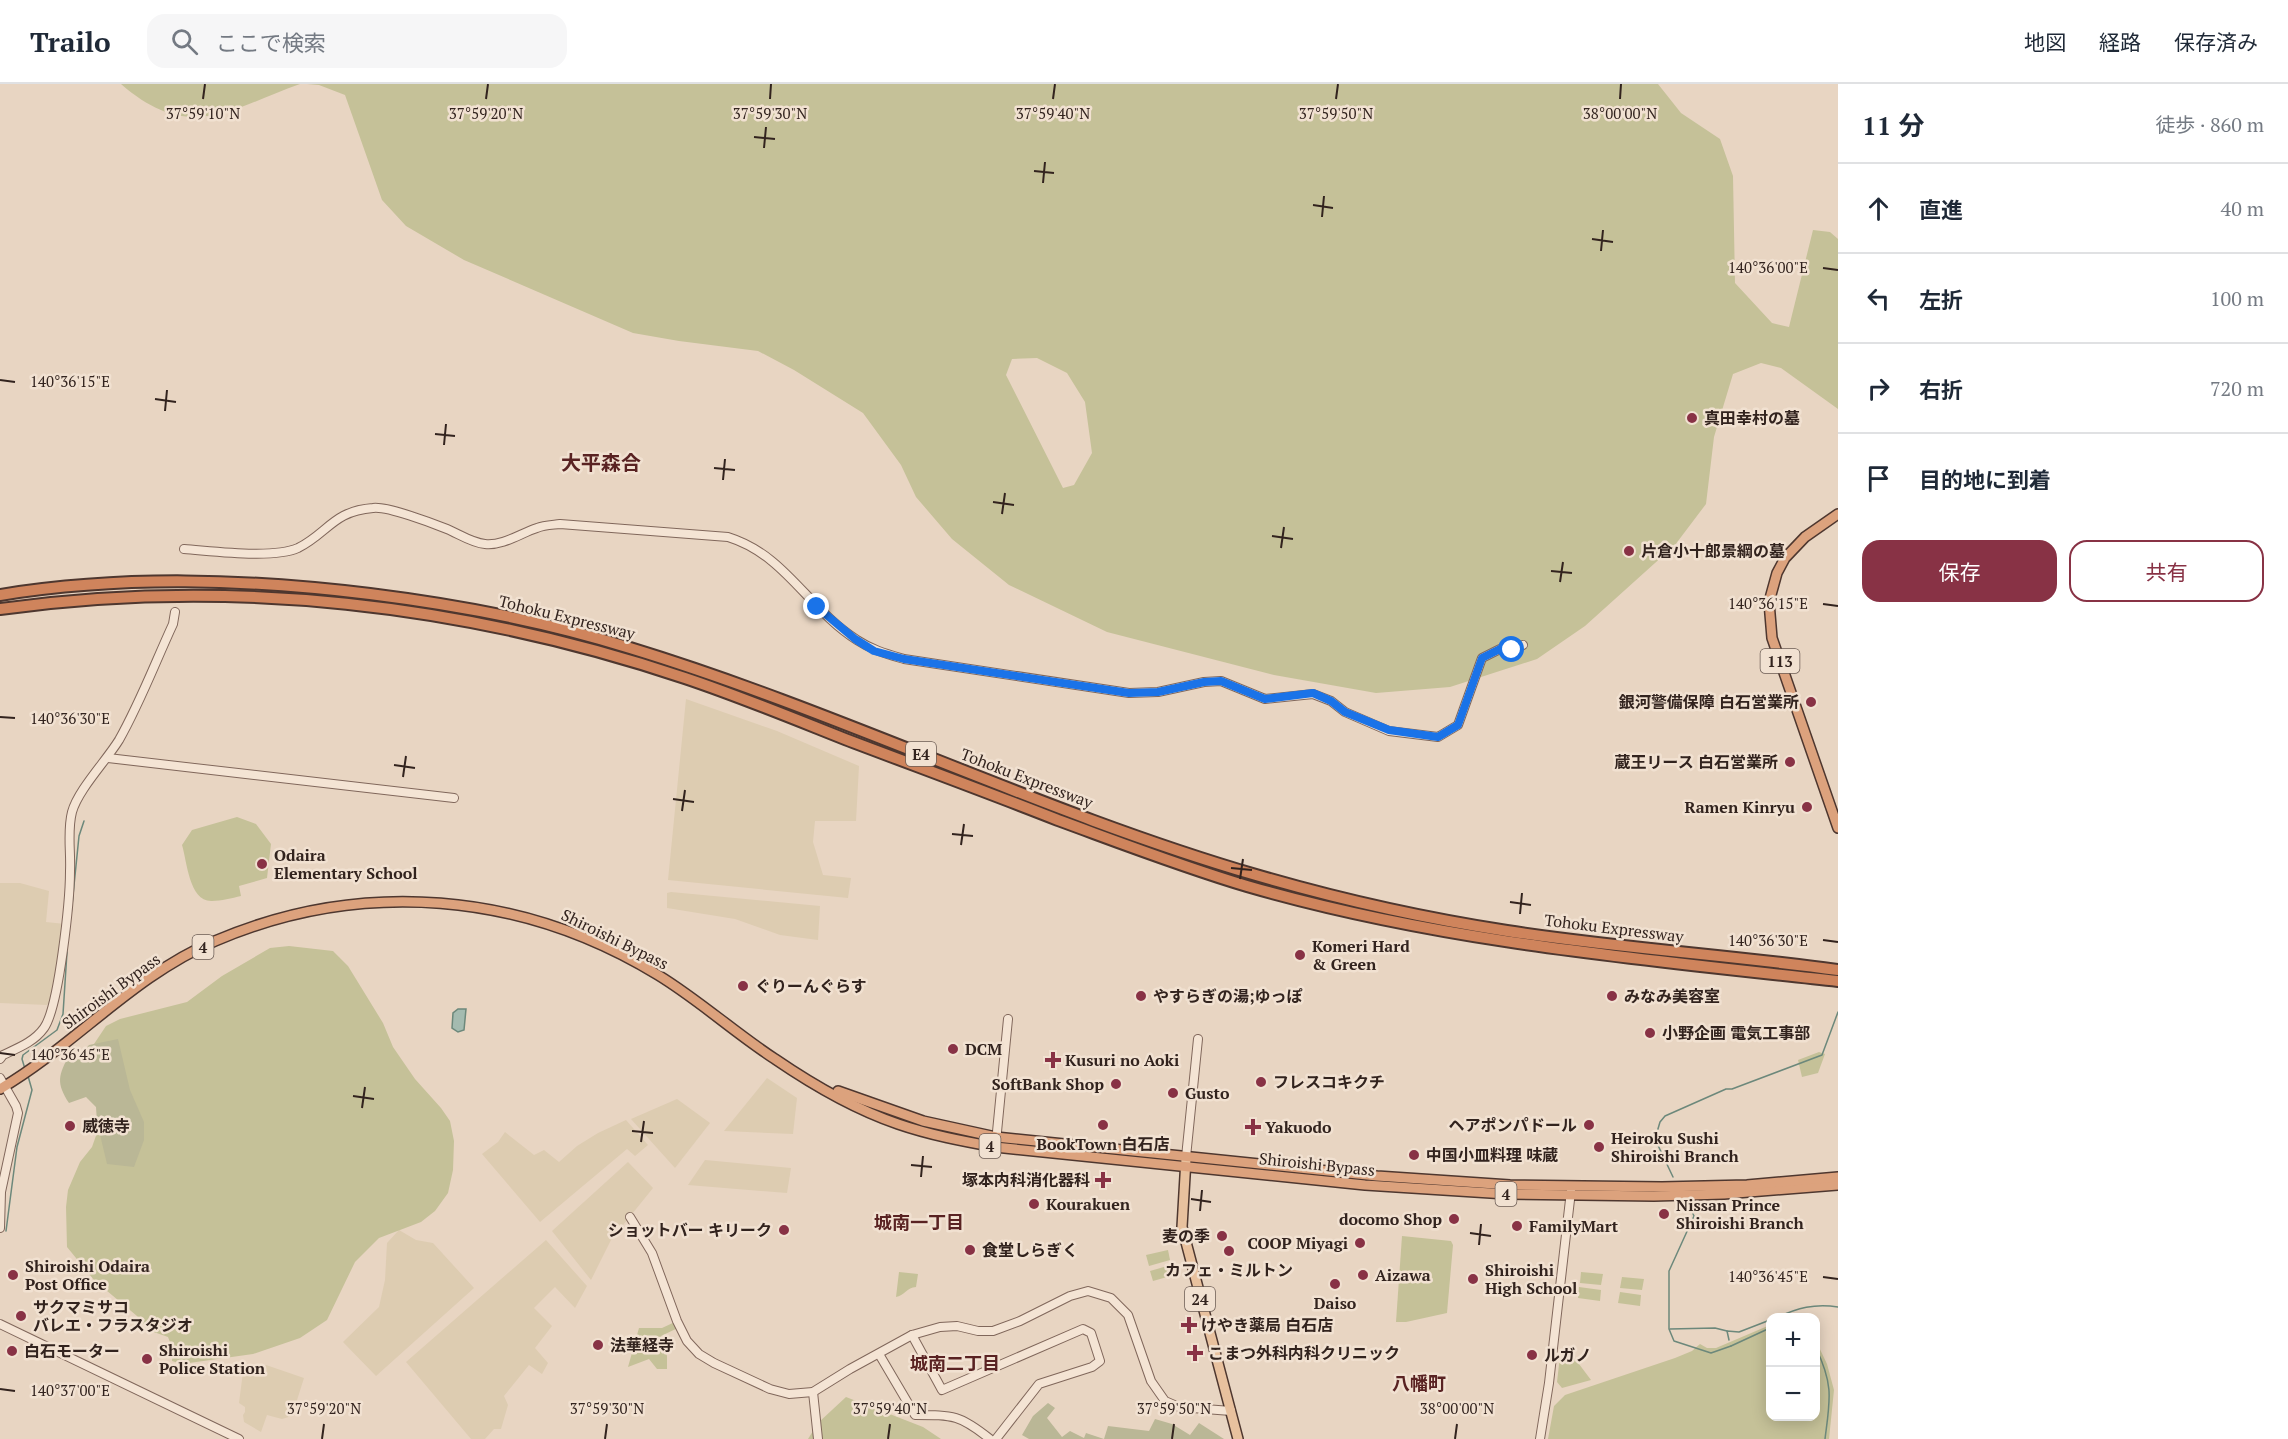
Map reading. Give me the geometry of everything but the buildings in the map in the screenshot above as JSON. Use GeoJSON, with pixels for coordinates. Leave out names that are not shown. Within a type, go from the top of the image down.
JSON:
{"type":"FeatureCollection","features":[{"type":"Feature","properties":{"kind":"highway","name":"113"},"geometry":{"type":"LineString","coordinates":[[1838,514],[1805,537],[1785,558],[1777,573],[1768,602],[1772,638],[1838,828]]}},
{"type":"Feature","properties":{"kind":"highway","name":"Tohoku Expressway"},"geometry":{"type":"LineString","coordinates":[[0,595],[107,582],[220,581],[338,590],[491,612],[588,636],[708,673],[1124,831],[1198,857],[1302,887],[1507,931],[1838,970]]}},
{"type":"Feature","properties":{"kind":"highway","name":"Tohoku Expressway"},"geometry":{"type":"LineString","coordinates":[[0,609],[153,595],[277,597],[388,608],[487,624],[585,648],[684,678],[1139,850],[1246,885],[1333,908],[1501,942],[1838,981]]}},
{"type":"Feature","properties":{"kind":"highway","name":"Shiroishi Bypass"},"geometry":{"type":"LineString","coordinates":[[1,1084],[140,985],[213,942],[268,921],[313,910],[351,904],[402,901],[443,902],[532,918],[584,937],[658,975],[696,1000],[772,1058],[808,1079],[857,1099],[996,1142],[1186,1161],[1447,1182],[1662,1187],[1831,1183]]}},
{"type":"Feature","properties":{"kind":"highway","name":"Shiroishi Bypass"},"geometry":{"type":"LineString","coordinates":[[1186,1161],[1376,1186],[1570,1197],[1724,1194],[1831,1183],[1838,1177]]}},
{"type":"Feature","properties":{"kind":"main road","name":"24"},"geometry":{"type":"LineString","coordinates":[[1186,1161],[1182,1227],[1238,1439]]}},
{"type":"Feature","properties":{"kind":"street"},"geometry":{"type":"LineString","coordinates":[[184,549],[280,552],[297,548],[314,538],[332,521],[350,512],[377,507],[387,508],[484,544],[494,544],[540,526],[560,524],[728,537],[764,553],[817,607],[855,639],[874,651],[904,659],[1129,693],[1158,692],[1204,682],[1221,681],[1265,699],[1313,693],[1331,701],[1345,712],[1389,730],[1438,737],[1458,725],[1482,658],[1500,649],[1512,650],[1523,645]]}},
{"type":"Feature","properties":{"kind":"street"},"geometry":{"type":"LineString","coordinates":[[0,1059],[3,1055],[35,1038],[48,1021],[55,998],[68,900],[69,827],[72,811],[121,736],[173,624],[175,612]]}},
{"type":"Feature","properties":{"kind":"street"},"geometry":{"type":"LineString","coordinates":[[108,758],[454,798]]}},
{"type":"Feature","properties":{"kind":"street"},"geometry":{"type":"LineString","coordinates":[[996,1142],[1008,1019]]}},
{"type":"Feature","properties":{"kind":"street"},"geometry":{"type":"LineString","coordinates":[[1186,1161],[1198,1039]]}},
{"type":"Feature","properties":{"kind":"street"},"geometry":{"type":"LineString","coordinates":[[0,1228],[1,1192],[17,1120],[16,1106],[1,1084]]}},
{"type":"Feature","properties":{"kind":"street"},"geometry":{"type":"LineString","coordinates":[[1540,1439],[1549,1383],[1572,1186]]}},
{"type":"Feature","properties":{"kind":"street"},"geometry":{"type":"LineString","coordinates":[[630,1217],[652,1253],[677,1321],[687,1341],[699,1354],[770,1389],[789,1394],[813,1392],[912,1335],[940,1327],[957,1326],[978,1331],[993,1331],[1020,1321],[1070,1296],[1088,1291],[1101,1293],[1111,1298],[1128,1315],[1151,1381],[1165,1401],[1179,1407],[1231,1411]]}},
{"type":"Feature","properties":{"kind":"street"},"geometry":{"type":"LineString","coordinates":[[0,1324],[239,1439]]}},
{"type":"Feature","properties":{"kind":"street"},"geometry":{"type":"LineString","coordinates":[[912,1335],[942,1390],[1083,1329],[1091,1334],[1100,1361],[1092,1367],[1039,1384],[996,1439]]}},
{"type":"Feature","properties":{"kind":"street"},"geometry":{"type":"LineString","coordinates":[[879,1354],[915,1414],[948,1415],[968,1421],[990,1439]]}},
{"type":"Feature","properties":{"kind":"street"},"geometry":{"type":"LineString","coordinates":[[813,1392],[818,1439]]}},
{"type":"Feature","properties":{"kind":"shaded area"},"geometry":{"type":"Polygon","coordinates":[[[121,84],[300,84],[230,111],[209,116],[189,117],[168,113],[145,102],[121,84]]]}},
{"type":"Feature","properties":{"kind":"shaded area"},"geometry":{"type":"Polygon","coordinates":[[[307,84],[1658,84],[1681,113],[1720,139],[1733,176],[1735,283],[1772,323],[1789,327],[1813,230],[1830,232],[1838,239],[1838,409],[1781,368],[1761,363],[1733,374],[1714,437],[1706,504],[1675,545],[1585,626],[1537,659],[1450,687],[1376,693],[1274,675],[1107,632],[1009,585],[952,539],[916,497],[901,465],[863,413],[794,370],[758,351],[633,333],[464,260],[406,226],[382,200],[345,95],[319,85],[307,84]],[[1037,358],[1012,359],[1006,375],[1063,488],[1074,485],[1092,453],[1085,402],[1067,373],[1037,358]]]}},
{"type":"Feature","properties":{"kind":"shaded area"},"geometry":{"type":"Polygon","coordinates":[[[686,699],[777,731],[859,766],[856,821],[815,821],[813,842],[823,875],[851,878],[848,898],[668,880],[686,699]]]}},
{"type":"Feature","properties":{"kind":"shaded area"},"geometry":{"type":"Polygon","coordinates":[[[237,817],[256,824],[271,844],[267,878],[239,886],[241,896],[215,901],[204,900],[198,895],[190,879],[182,845],[192,830],[237,817]]]}},
{"type":"Feature","properties":{"kind":"shaded area"},"geometry":{"type":"Polygon","coordinates":[[[0,883],[20,883],[49,891],[46,922],[65,924],[55,997],[47,1005],[0,1003],[0,883]]]}},
{"type":"Feature","properties":{"kind":"shaded area"},"geometry":{"type":"Polygon","coordinates":[[[667,893],[820,906],[818,940],[780,935],[735,919],[667,908],[667,893]]]}},
{"type":"Feature","properties":{"kind":"shaded area"},"geometry":{"type":"Polygon","coordinates":[[[289,946],[333,951],[348,966],[383,1023],[393,1047],[415,1079],[450,1121],[454,1141],[453,1170],[448,1193],[435,1211],[421,1222],[379,1238],[355,1262],[327,1320],[300,1338],[253,1354],[182,1364],[172,1361],[173,1350],[168,1337],[148,1330],[137,1316],[94,1280],[67,1247],[68,1190],[80,1162],[92,1147],[98,1130],[99,1105],[80,1065],[106,1026],[120,1019],[187,1002],[222,976],[270,948],[289,946]]]}},
{"type":"Feature","properties":{"kind":"shaded area"},"geometry":{"type":"Polygon","coordinates":[[[458,1009],[466,1009],[464,1030],[458,1032],[452,1028],[453,1013],[458,1009]]]}},
{"type":"Feature","properties":{"kind":"shaded area"},"geometry":{"type":"Polygon","coordinates":[[[118,1039],[130,1090],[144,1122],[144,1140],[134,1167],[107,1164],[97,1122],[96,1107],[86,1097],[69,1103],[60,1084],[61,1073],[70,1054],[84,1051],[89,1045],[118,1039]]]}},
{"type":"Feature","properties":{"kind":"shaded area"},"geometry":{"type":"Polygon","coordinates":[[[1819,1052],[1825,1054],[1818,1073],[1802,1077],[1798,1060],[1819,1052]]]}},
{"type":"Feature","properties":{"kind":"shaded area"},"geometry":{"type":"Polygon","coordinates":[[[767,1078],[797,1098],[793,1134],[724,1131],[767,1078]]]}},
{"type":"Feature","properties":{"kind":"shaded area"},"geometry":{"type":"Polygon","coordinates":[[[677,1099],[710,1123],[675,1168],[631,1119],[677,1099]]]}},
{"type":"Feature","properties":{"kind":"shaded area"},"geometry":{"type":"Polygon","coordinates":[[[626,1120],[648,1145],[635,1156],[627,1149],[540,1222],[482,1154],[498,1142],[505,1132],[534,1155],[544,1150],[559,1162],[577,1146],[626,1120]]]}},
{"type":"Feature","properties":{"kind":"shaded area"},"geometry":{"type":"Polygon","coordinates":[[[705,1160],[791,1168],[787,1193],[688,1185],[705,1160]]]}},
{"type":"Feature","properties":{"kind":"shaded area"},"geometry":{"type":"Polygon","coordinates":[[[628,1162],[653,1188],[611,1240],[591,1280],[552,1231],[628,1162]]]}},
{"type":"Feature","properties":{"kind":"shaded area"},"geometry":{"type":"Polygon","coordinates":[[[399,1230],[416,1240],[433,1243],[474,1288],[376,1376],[343,1342],[379,1307],[385,1280],[387,1243],[399,1230]]]}},
{"type":"Feature","properties":{"kind":"shaded area"},"geometry":{"type":"Polygon","coordinates":[[[1402,1236],[1451,1241],[1453,1245],[1447,1313],[1396,1322],[1402,1236]]]}},
{"type":"Feature","properties":{"kind":"shaded area"},"geometry":{"type":"Polygon","coordinates":[[[546,1240],[587,1286],[575,1308],[555,1287],[534,1308],[552,1326],[535,1348],[548,1363],[542,1374],[529,1365],[504,1396],[508,1405],[501,1429],[494,1429],[485,1439],[471,1439],[406,1362],[546,1240]]]}},
{"type":"Feature","properties":{"kind":"shaded area"},"geometry":{"type":"Polygon","coordinates":[[[1168,1250],[1170,1260],[1149,1266],[1146,1255],[1168,1250]]]}},
{"type":"Feature","properties":{"kind":"shaded area"},"geometry":{"type":"Polygon","coordinates":[[[1171,1265],[1174,1275],[1153,1281],[1150,1271],[1171,1265]]]}},
{"type":"Feature","properties":{"kind":"shaded area"},"geometry":{"type":"Polygon","coordinates":[[[899,1272],[918,1274],[916,1287],[896,1297],[899,1272]]]}},
{"type":"Feature","properties":{"kind":"shaded area"},"geometry":{"type":"Polygon","coordinates":[[[1581,1272],[1603,1274],[1601,1285],[1580,1283],[1581,1272]]]}},
{"type":"Feature","properties":{"kind":"shaded area"},"geometry":{"type":"Polygon","coordinates":[[[1622,1277],[1644,1279],[1642,1290],[1620,1288],[1622,1277]]]}},
{"type":"Feature","properties":{"kind":"shaded area"},"geometry":{"type":"Polygon","coordinates":[[[1579,1287],[1601,1290],[1600,1301],[1578,1298],[1579,1287]]]}},
{"type":"Feature","properties":{"kind":"shaded area"},"geometry":{"type":"Polygon","coordinates":[[[1620,1292],[1641,1295],[1640,1306],[1618,1303],[1620,1292]]]}},
{"type":"Feature","properties":{"kind":"shaded area"},"geometry":{"type":"Polygon","coordinates":[[[677,1321],[680,1327],[661,1336],[667,1356],[667,1369],[657,1369],[649,1359],[628,1367],[639,1328],[662,1328],[677,1321]]]}},
{"type":"Feature","properties":{"kind":"shaded area"},"geometry":{"type":"Polygon","coordinates":[[[1766,1327],[1766,1421],[1820,1421],[1820,1349],[1827,1364],[1834,1390],[1829,1439],[1548,1439],[1554,1406],[1565,1395],[1675,1358],[1692,1351],[1700,1344],[1707,1348],[1716,1348],[1766,1327]]]}},
{"type":"Feature","properties":{"kind":"shaded area"},"geometry":{"type":"Polygon","coordinates":[[[1560,1356],[1579,1359],[1579,1364],[1591,1380],[1562,1388],[1557,1382],[1560,1356]]]}},
{"type":"Feature","properties":{"kind":"shaded area"},"geometry":{"type":"Polygon","coordinates":[[[266,1365],[304,1378],[292,1416],[282,1419],[267,1415],[261,1432],[244,1422],[245,1407],[239,1403],[243,1372],[266,1365]]]}},
{"type":"Feature","properties":{"kind":"shaded area"},"geometry":{"type":"Polygon","coordinates":[[[846,1397],[923,1427],[941,1439],[808,1439],[818,1423],[846,1397]]]}},
{"type":"Feature","properties":{"kind":"shaded area"},"geometry":{"type":"Polygon","coordinates":[[[1048,1403],[1055,1408],[1047,1418],[1062,1437],[1070,1431],[1084,1438],[1086,1433],[1104,1439],[1029,1439],[1022,1435],[1033,1416],[1048,1403]]]}},
{"type":"Feature","properties":{"kind":"shaded area"},"geometry":{"type":"Polygon","coordinates":[[[1155,1419],[1172,1424],[1190,1435],[1199,1423],[1224,1439],[1104,1439],[1108,1426],[1149,1431],[1155,1419]]]}},
{"type":"Feature","properties":{"kind":"waterway"},"geometry":{"type":"LineString","coordinates":[[71,915],[79,836],[84,821]]}},
{"type":"Feature","properties":{"kind":"waterway"},"geometry":{"type":"LineString","coordinates":[[25,1069],[23,1055],[57,1030],[63,1014],[67,952]]}},
{"type":"Feature","properties":{"kind":"waterway"},"geometry":{"type":"LineString","coordinates":[[1673,1177],[1655,1139],[1660,1122],[1665,1116],[1726,1089],[1732,1089],[1822,1055],[1838,1012]]}},
{"type":"Feature","properties":{"kind":"waterway"},"geometry":{"type":"LineString","coordinates":[[6,1231],[17,1147],[32,1090],[28,1076]]}},
{"type":"Feature","properties":{"kind":"waterway"},"geometry":{"type":"LineString","coordinates":[[1688,1203],[1694,1216],[1669,1271],[1669,1329],[1674,1341],[1711,1353],[1731,1346]]}},
{"type":"Feature","properties":{"kind":"waterway"},"geometry":{"type":"LineString","coordinates":[[1788,1313],[1806,1307],[1838,1307]]}},
{"type":"Feature","properties":{"kind":"waterway"},"geometry":{"type":"LineString","coordinates":[[1729,1340],[1727,1331],[1739,1332],[1766,1322]]}},
{"type":"Feature","properties":{"kind":"waterway"},"geometry":{"type":"LineString","coordinates":[[1670,1329],[1715,1328],[1727,1331]]}},
{"type":"Feature","properties":{"kind":"waterway"},"geometry":{"type":"LineString","coordinates":[[1731,1346],[1766,1330]]}},
{"type":"Feature","properties":{"kind":"waterway"},"geometry":{"type":"LineString","coordinates":[[1820,1357],[1826,1373],[1829,1393],[1825,1439]]}},
{"type":"Feature","properties":{"kind":"place","name":"真田幸村の墓"},"geometry":{"type":"Point","coordinates":[1692,418]}},
{"type":"Feature","properties":{"kind":"place","name":"片倉小十郎景綱の墓"},"geometry":{"type":"Point","coordinates":[1629,551]}},
{"type":"Feature","properties":{"kind":"place","name":"銀河警備保障 白石営業所"},"geometry":{"type":"Point","coordinates":[1811,702]}},
{"type":"Feature","properties":{"kind":"place","name":"蔵王リース 白石営業所"},"geometry":{"type":"Point","coordinates":[1790,762]}},
{"type":"Feature","properties":{"kind":"place","name":"Ramen Kinryu"},"geometry":{"type":"Point","coordinates":[1807,807]}},
{"type":"Feature","properties":{"kind":"place","name":"Odaira Elementary School"},"geometry":{"type":"Point","coordinates":[262,864]}},
{"type":"Feature","properties":{"kind":"place","name":"Komeri Hard & Green"},"geometry":{"type":"Point","coordinates":[1300,955]}},
{"type":"Feature","properties":{"kind":"place","name":"ぐりーんぐらす"},"geometry":{"type":"Point","coordinates":[743,986]}},
{"type":"Feature","properties":{"kind":"place","name":"やすらぎの湯;ゆっぽ"},"geometry":{"type":"Point","coordinates":[1141,996]}},
{"type":"Feature","properties":{"kind":"place","name":"みなみ美容室"},"geometry":{"type":"Point","coordinates":[1612,996]}},
{"type":"Feature","properties":{"kind":"place","name":"小野企画 電気工事部"},"geometry":{"type":"Point","coordinates":[1650,1033]}},
{"type":"Feature","properties":{"kind":"place","name":"DCM"},"geometry":{"type":"Point","coordinates":[953,1049]}},
{"type":"Feature","properties":{"kind":"place","name":"Kusuri no Aoki"},"geometry":{"type":"Point","coordinates":[1053,1060]}},
{"type":"Feature","properties":{"kind":"place","name":"フレスコキクチ"},"geometry":{"type":"Point","coordinates":[1261,1082]}},
{"type":"Feature","properties":{"kind":"place","name":"SoftBank Shop"},"geometry":{"type":"Point","coordinates":[1116,1084]}},
{"type":"Feature","properties":{"kind":"place","name":"Gusto"},"geometry":{"type":"Point","coordinates":[1173,1093]}},
{"type":"Feature","properties":{"kind":"place","name":"BookTown 白石店"},"geometry":{"type":"Point","coordinates":[1103,1125]}},
{"type":"Feature","properties":{"kind":"place","name":"ヘアポンパドール"},"geometry":{"type":"Point","coordinates":[1589,1125]}},
{"type":"Feature","properties":{"kind":"place","name":"威徳寺"},"geometry":{"type":"Point","coordinates":[70,1126]}},
{"type":"Feature","properties":{"kind":"place","name":"Yakuodo"},"geometry":{"type":"Point","coordinates":[1253,1127]}},
{"type":"Feature","properties":{"kind":"place","name":"Heiroku Sushi Shiroishi Branch"},"geometry":{"type":"Point","coordinates":[1599,1147]}},
{"type":"Feature","properties":{"kind":"place","name":"中国小皿料理 味蔵"},"geometry":{"type":"Point","coordinates":[1414,1155]}},
{"type":"Feature","properties":{"kind":"place","name":"塚本内科消化器科"},"geometry":{"type":"Point","coordinates":[1103,1180]}},
{"type":"Feature","properties":{"kind":"place","name":"Kourakuen"},"geometry":{"type":"Point","coordinates":[1034,1204]}},
{"type":"Feature","properties":{"kind":"place","name":"Nissan Prince Shiroishi Branch"},"geometry":{"type":"Point","coordinates":[1664,1214]}},
{"type":"Feature","properties":{"kind":"place","name":"docomo Shop"},"geometry":{"type":"Point","coordinates":[1454,1219]}},
{"type":"Feature","properties":{"kind":"place","name":"FamilyMart"},"geometry":{"type":"Point","coordinates":[1517,1226]}},
{"type":"Feature","properties":{"kind":"place","name":"ショットバー キリーク"},"geometry":{"type":"Point","coordinates":[784,1230]}},
{"type":"Feature","properties":{"kind":"place","name":"麦の季"},"geometry":{"type":"Point","coordinates":[1222,1236]}},
{"type":"Feature","properties":{"kind":"place","name":"COOP Miyagi"},"geometry":{"type":"Point","coordinates":[1360,1243]}},
{"type":"Feature","properties":{"kind":"place","name":"食堂しらぎく"},"geometry":{"type":"Point","coordinates":[970,1250]}},
{"type":"Feature","properties":{"kind":"place","name":"カフェ・ミルトン"},"geometry":{"type":"Point","coordinates":[1229,1251]}},
{"type":"Feature","properties":{"kind":"place","name":"Shiroishi Odaira Post Office"},"geometry":{"type":"Point","coordinates":[13,1275]}},
{"type":"Feature","properties":{"kind":"place","name":"Aizawa"},"geometry":{"type":"Point","coordinates":[1363,1275]}},
{"type":"Feature","properties":{"kind":"place","name":"Shiroishi High School"},"geometry":{"type":"Point","coordinates":[1473,1279]}},
{"type":"Feature","properties":{"kind":"place","name":"Daiso"},"geometry":{"type":"Point","coordinates":[1335,1284]}},
{"type":"Feature","properties":{"kind":"place","name":"サクマミサコ バレエ・フラスタジオ"},"geometry":{"type":"Point","coordinates":[21,1316]}},
{"type":"Feature","properties":{"kind":"place","name":"けやき薬局 白石店"},"geometry":{"type":"Point","coordinates":[1189,1325]}},
{"type":"Feature","properties":{"kind":"place","name":"法華経寺"},"geometry":{"type":"Point","coordinates":[598,1345]}},
{"type":"Feature","properties":{"kind":"place","name":"白石モーター"},"geometry":{"type":"Point","coordinates":[12,1351]}},
{"type":"Feature","properties":{"kind":"place","name":"こまつ外科内科クリニック"},"geometry":{"type":"Point","coordinates":[1195,1353]}},
{"type":"Feature","properties":{"kind":"place","name":"ルガノ"},"geometry":{"type":"Point","coordinates":[1532,1355]}},
{"type":"Feature","properties":{"kind":"place","name":"Shiroishi Police Station"},"geometry":{"type":"Point","coordinates":[147,1359]}},
{"type":"Feature","properties":{"kind":"district","name":"大平森合"},"geometry":{"type":"Point","coordinates":[601,462]}},
{"type":"Feature","properties":{"kind":"district","name":"城南一丁目"},"geometry":{"type":"Point","coordinates":[919,1222]}},
{"type":"Feature","properties":{"kind":"district","name":"城南二丁目"},"geometry":{"type":"Point","coordinates":[955,1363]}},
{"type":"Feature","properties":{"kind":"district","name":"八幡町"},"geometry":{"type":"Point","coordinates":[1419,1383]}},
{"type":"Feature","properties":{"kind":"route"},"geometry":{"type":"LineString","coordinates":[[817,607],[855,639],[874,651],[904,659],[1129,693],[1158,692],[1204,682],[1221,681],[1265,699],[1313,693],[1331,701],[1345,712],[1389,730],[1438,737],[1458,725],[1468,691],[1482,658],[1500,649],[1512,650]]}}]}
